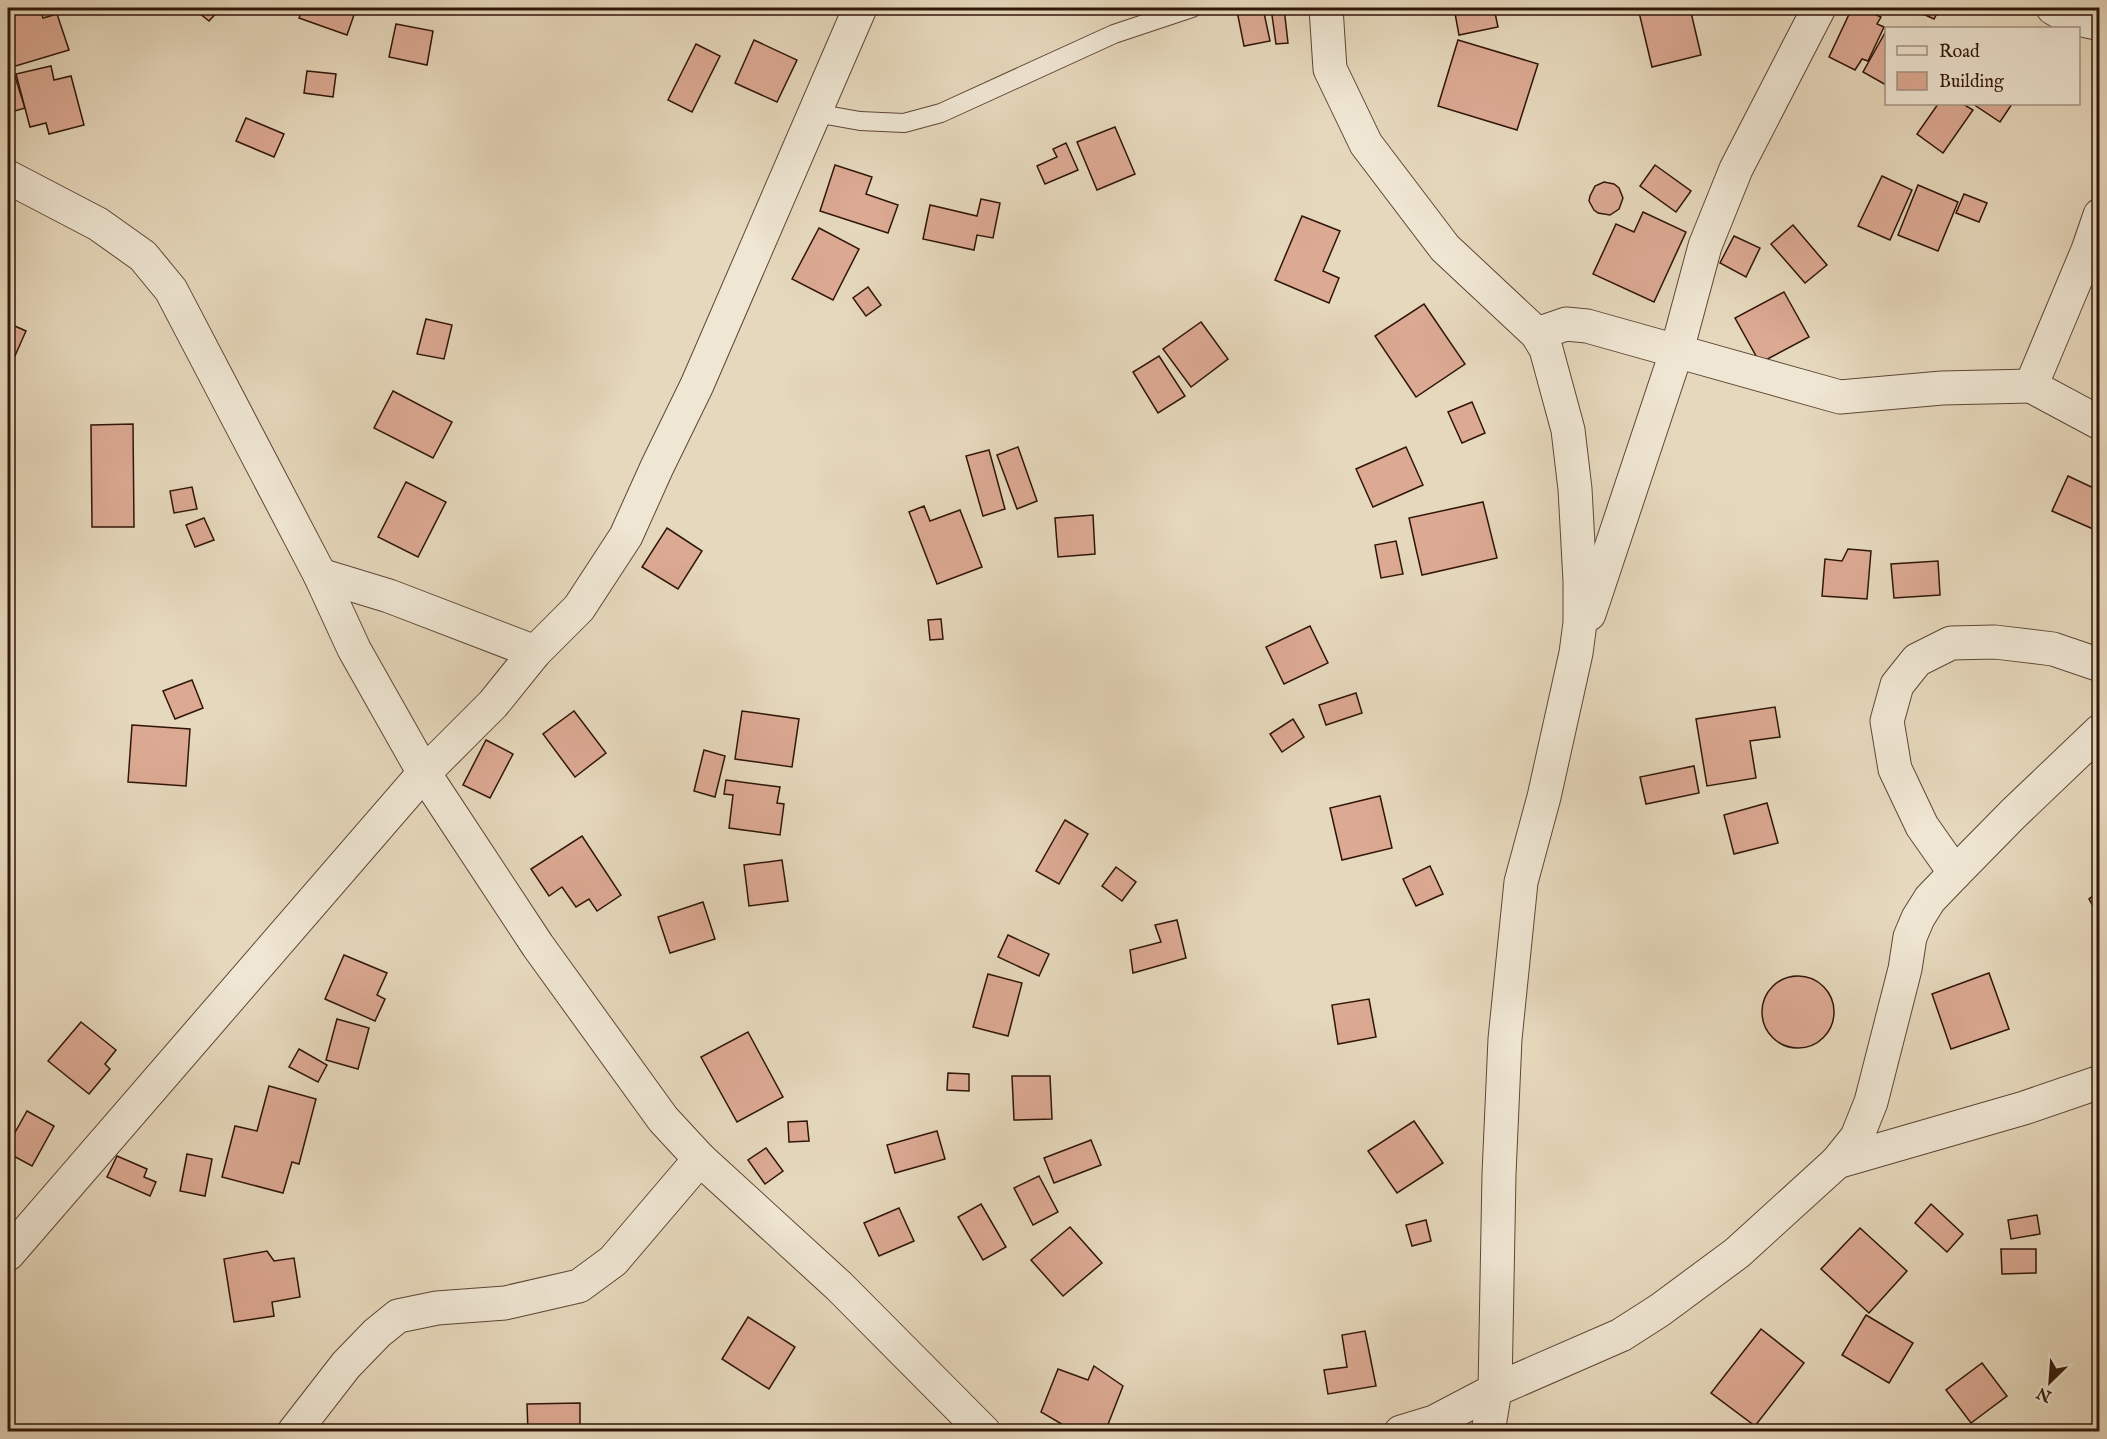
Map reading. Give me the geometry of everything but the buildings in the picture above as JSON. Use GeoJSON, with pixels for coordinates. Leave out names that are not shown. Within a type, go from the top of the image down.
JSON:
{"type":"FeatureCollection","features":[{"type":"Feature","properties":{"kind":"street"},"geometry":{"type":"LineString","coordinates":[[8,1254],[424,773],[493,704],[535,652],[579,608],[626,536],[697,385],[860,8]]}},
{"type":"Feature","properties":{"kind":"street"},"geometry":{"type":"LineString","coordinates":[[1326,8],[1330,69],[1366,144],[1445,248],[1537,334],[1546,349],[1568,430],[1575,489],[1580,623],[1576,653],[1544,797],[1521,882],[1505,1039],[1498,1174],[1495,1390],[1488,1431]]}},
{"type":"Feature","properties":{"kind":"street"},"geometry":{"type":"LineString","coordinates":[[1576,653],[1677,350],[1705,246],[1736,169],[1819,8]]}},
{"type":"Feature","properties":{"kind":"street"},"geometry":{"type":"LineString","coordinates":[[2053,8],[2069,17],[2100,24]]}},
{"type":"Feature","properties":{"kind":"street"},"geometry":{"type":"LineString","coordinates":[[8,177],[98,224],[143,256],[171,290],[320,575],[354,649],[424,773],[551,965],[663,1119],[700,1159],[839,1286],[984,1431]]}},
{"type":"Feature","properties":{"kind":"street"},"geometry":{"type":"LineString","coordinates":[[2031,386],[2088,250],[2100,215]]}},
{"type":"Feature","properties":{"kind":"street"},"geometry":{"type":"LineString","coordinates":[[1537,334],[1566,324],[1587,326],[1840,397],[1942,388],[2031,386],[2100,423]]}},
{"type":"Feature","properties":{"kind":"street"},"geometry":{"type":"LineString","coordinates":[[320,575],[388,596],[535,652]]}},
{"type":"Feature","properties":{"kind":"street"},"geometry":{"type":"LineString","coordinates":[[1955,873],[1922,826],[1895,769],[1887,721],[1897,685],[1917,660],[1950,643],[1995,642],[2053,650],[2100,665]]}},
{"type":"Feature","properties":{"kind":"street"},"geometry":{"type":"LineString","coordinates":[[1401,1431],[1434,1422],[1495,1390],[1621,1335],[1737,1252],[1837,1162],[1857,1137],[1871,1102],[1902,980],[1910,937],[1918,918],[1930,899],[1955,873],[2100,731]]}},
{"type":"Feature","properties":{"kind":"street"},"geometry":{"type":"LineString","coordinates":[[1837,1162],[2024,1108],[2100,1082]]}},
{"type":"Feature","properties":{"kind":"street"},"geometry":{"type":"LineString","coordinates":[[294,1431],[346,1365],[377,1333],[398,1316],[437,1308],[505,1303],[579,1286],[613,1262],[700,1159]]}},
{"type":"Feature","properties":{"kind":"lane"},"geometry":{"type":"LineString","coordinates":[[815,113],[860,122],[904,123],[941,113],[1114,34],[1192,8]]}}]}
